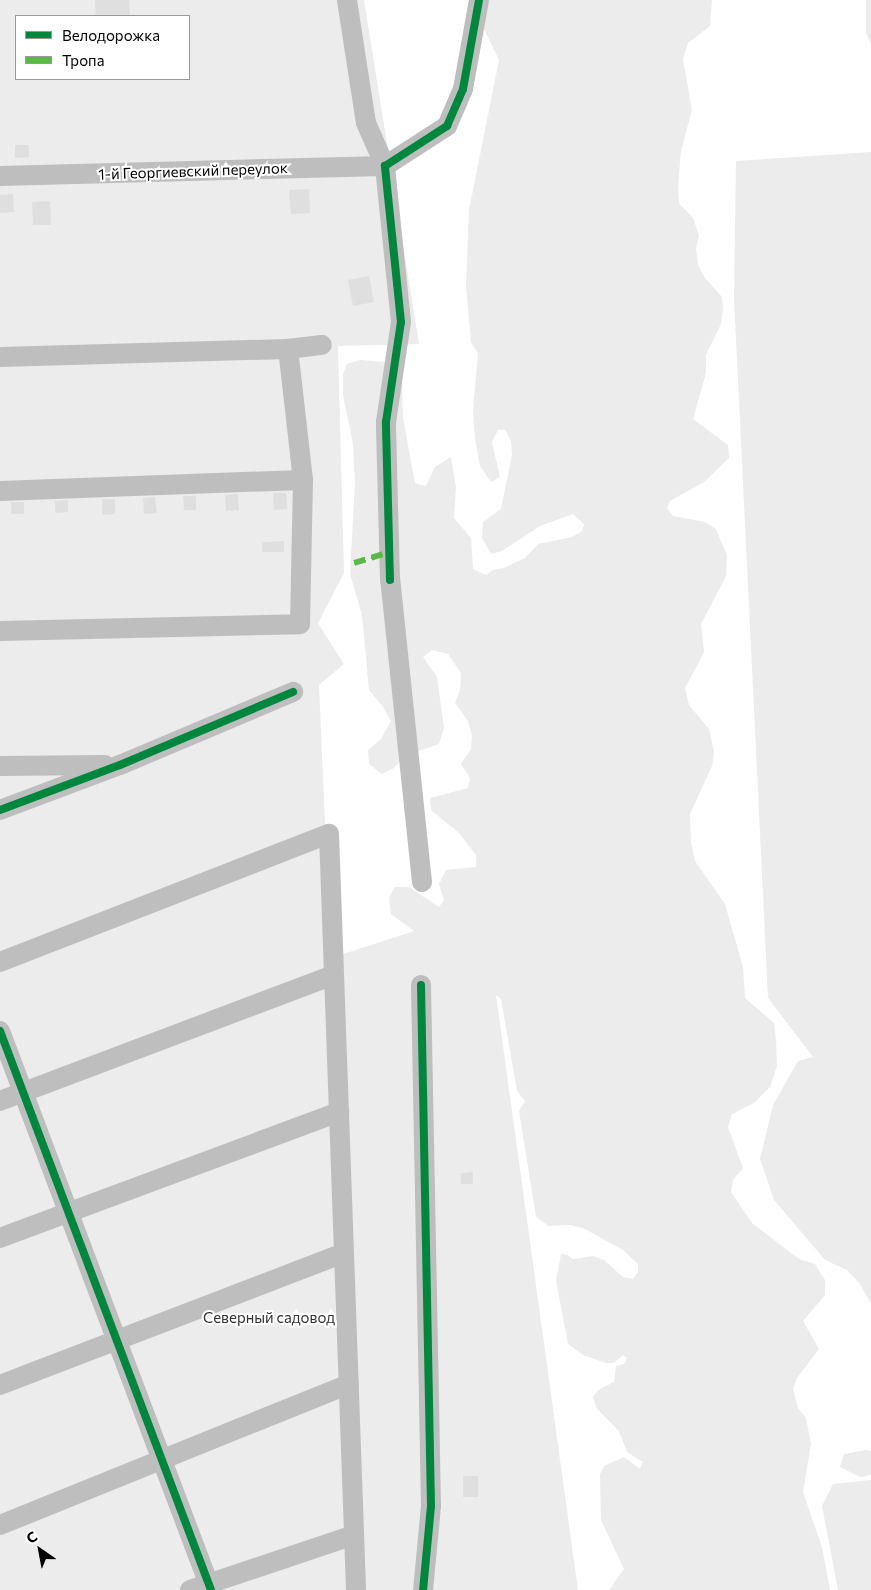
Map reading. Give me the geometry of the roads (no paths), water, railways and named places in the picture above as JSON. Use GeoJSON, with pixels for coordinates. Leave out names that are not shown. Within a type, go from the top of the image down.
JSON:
{"type":"FeatureCollection","features":[{"type":"Feature","properties":{"kind":"street"},"geometry":{"type":"LineString","coordinates":[[347,0],[366,123],[385,166],[401,322],[386,422],[390,580],[422,882]]}},
{"type":"Feature","properties":{"kind":"street"},"geometry":{"type":"LineString","coordinates":[[385,166],[446,126],[463,89],[479,0]]}},
{"type":"Feature","properties":{"kind":"street","name":"1-й Георгиевский переулок"},"geometry":{"type":"LineString","coordinates":[[0,176],[385,166]]}},
{"type":"Feature","properties":{"kind":"street"},"geometry":{"type":"LineString","coordinates":[[0,357],[288,349],[322,345]]}},
{"type":"Feature","properties":{"kind":"street"},"geometry":{"type":"LineString","coordinates":[[0,631],[300,624],[304,480],[288,349]]}},
{"type":"Feature","properties":{"kind":"street"},"geometry":{"type":"LineString","coordinates":[[0,490],[304,480]]}},
{"type":"Feature","properties":{"kind":"street"},"geometry":{"type":"LineString","coordinates":[[0,810],[120,765],[293,692]]}},
{"type":"Feature","properties":{"kind":"street"},"geometry":{"type":"LineString","coordinates":[[0,766],[120,765]]}},
{"type":"Feature","properties":{"kind":"street"},"geometry":{"type":"LineString","coordinates":[[0,962],[329,834],[356,1590]]}},
{"type":"Feature","properties":{"kind":"street"},"geometry":{"type":"LineString","coordinates":[[0,1101],[334,976]]}},
{"type":"Feature","properties":{"kind":"street"},"geometry":{"type":"LineString","coordinates":[[421,985],[431,1506],[423,1590]]}},
{"type":"Feature","properties":{"kind":"street"},"geometry":{"type":"LineString","coordinates":[[0,1031],[162,1461],[203,1588],[354,1535]]}},
{"type":"Feature","properties":{"kind":"street"},"geometry":{"type":"LineString","coordinates":[[0,1238],[339,1112]]}},
{"type":"Feature","properties":{"kind":"street"},"geometry":{"type":"LineString","coordinates":[[0,1385],[344,1253]]}},
{"type":"Feature","properties":{"kind":"street"},"geometry":{"type":"LineString","coordinates":[[0,1525],[349,1384]]}},
{"type":"Feature","properties":{"kind":"park label","name":"Северный садовод"},"geometry":{"type":"Point","coordinates":[269,1318]}}]}
